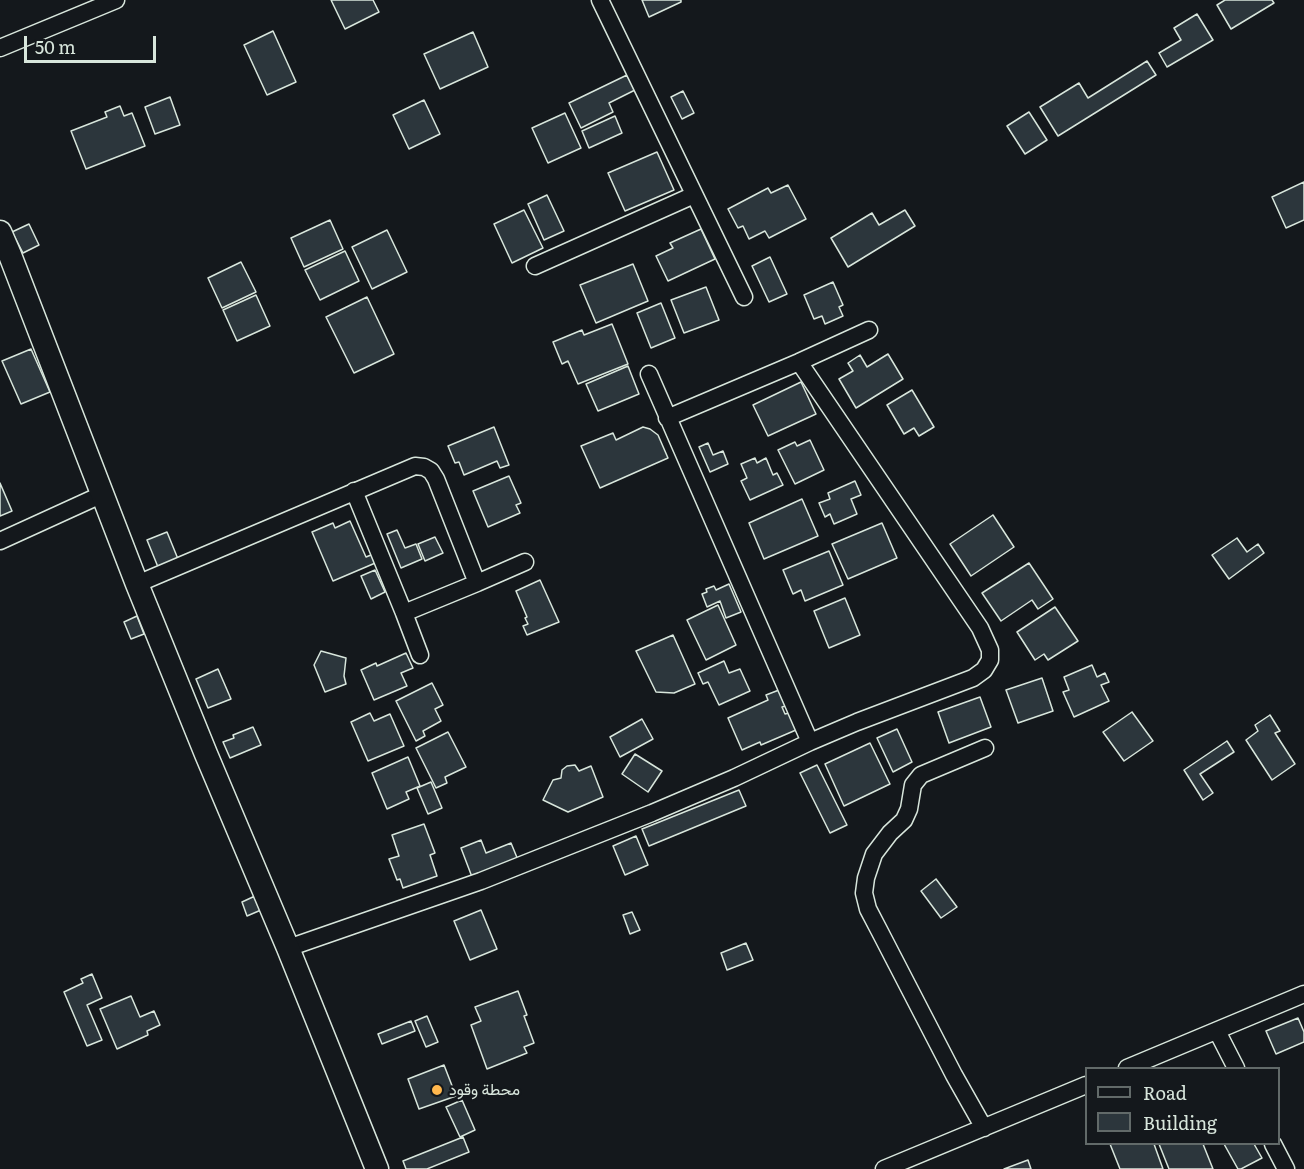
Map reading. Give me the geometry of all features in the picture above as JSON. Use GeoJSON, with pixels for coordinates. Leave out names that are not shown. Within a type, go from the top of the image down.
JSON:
{"type":"FeatureCollection","features":[{"type":"Feature","properties":{"kind":"main road"},"geometry":{"type":"LineString","coordinates":[[0,232],[5,258],[377,1169]]}},
{"type":"Feature","properties":{"kind":"street"},"geometry":{"type":"LineString","coordinates":[[0,48],[116,0]]}},
{"type":"Feature","properties":{"kind":"street"},"geometry":{"type":"LineString","coordinates":[[600,0],[744,297]]}},
{"type":"Feature","properties":{"kind":"street"},"geometry":{"type":"LineString","coordinates":[[535,266],[694,195]]}},
{"type":"Feature","properties":{"kind":"street"},"geometry":{"type":"LineString","coordinates":[[667,418],[869,330]]}},
{"type":"Feature","properties":{"kind":"street"},"geometry":{"type":"LineString","coordinates":[[288,948],[481,881],[652,813],[857,722],[973,678],[984,670],[990,660],[990,650],[980,628],[799,362]]}},
{"type":"Feature","properties":{"kind":"street"},"geometry":{"type":"LineString","coordinates":[[649,374],[810,742]]}},
{"type":"Feature","properties":{"kind":"street"},"geometry":{"type":"LineString","coordinates":[[137,584],[415,466],[431,471],[477,583]]}},
{"type":"Feature","properties":{"kind":"street"},"geometry":{"type":"LineString","coordinates":[[354,491],[420,655]]}},
{"type":"Feature","properties":{"kind":"street"},"geometry":{"type":"LineString","coordinates":[[0,541],[103,494]]}},
{"type":"Feature","properties":{"kind":"street"},"geometry":{"type":"LineString","coordinates":[[405,613],[525,562]]}},
{"type":"Feature","properties":{"kind":"street"},"geometry":{"type":"LineString","coordinates":[[984,1128],[868,909],[864,893],[874,854],[890,833],[904,820],[909,809],[913,785],[921,775],[985,748]]}},
{"type":"Feature","properties":{"kind":"street"},"geometry":{"type":"LineString","coordinates":[[1130,1067],[1304,994]]}},
{"type":"Feature","properties":{"kind":"street"},"geometry":{"type":"LineString","coordinates":[[1217,1031],[1235,1067]]}},
{"type":"Feature","properties":{"kind":"street"},"geometry":{"type":"LineString","coordinates":[[884,1169],[1085,1085]]}},
{"type":"Feature","properties":{"kind":"street"},"geometry":{"type":"LineString","coordinates":[[1274,1145],[1286,1169]]}},
{"type":"Feature","properties":{"kind":"building"},"geometry":{"type":"Polygon","coordinates":[[[331,0],[373,0],[379,12],[345,29],[331,0]]]}},
{"type":"Feature","properties":{"kind":"building"},"geometry":{"type":"Polygon","coordinates":[[[642,0],[681,0],[681,2],[649,17],[642,0]]]}},
{"type":"Feature","properties":{"kind":"building"},"geometry":{"type":"Polygon","coordinates":[[[1225,0],[1272,0],[1274,3],[1231,29],[1217,5],[1225,0]]]}},
{"type":"Feature","properties":{"kind":"building"},"geometry":{"type":"Polygon","coordinates":[[[1197,14],[1213,40],[1167,67],[1159,53],[1181,40],[1174,28],[1197,14]]]}},
{"type":"Feature","properties":{"kind":"building"},"geometry":{"type":"Polygon","coordinates":[[[273,31],[296,82],[267,95],[244,45],[273,31]]]}},
{"type":"Feature","properties":{"kind":"building"},"geometry":{"type":"Polygon","coordinates":[[[473,32],[488,67],[440,89],[424,54],[473,32]]]}},
{"type":"Feature","properties":{"kind":"building"},"geometry":{"type":"Polygon","coordinates":[[[1147,61],[1156,75],[1058,136],[1040,107],[1079,83],[1088,98],[1147,61]]]}},
{"type":"Feature","properties":{"kind":"building"},"geometry":{"type":"Polygon","coordinates":[[[627,75],[635,90],[609,103],[613,112],[581,128],[569,103],[627,75]]]}},
{"type":"Feature","properties":{"kind":"building"},"geometry":{"type":"Polygon","coordinates":[[[683,91],[694,113],[682,119],[671,97],[683,91]]]}},
{"type":"Feature","properties":{"kind":"building"},"geometry":{"type":"Polygon","coordinates":[[[170,97],[180,125],[155,134],[145,107],[170,97]]]}},
{"type":"Feature","properties":{"kind":"building"},"geometry":{"type":"Polygon","coordinates":[[[424,100],[440,134],[409,149],[393,115],[424,100]]]}},
{"type":"Feature","properties":{"kind":"building"},"geometry":{"type":"Polygon","coordinates":[[[120,106],[124,116],[132,113],[145,146],[86,169],[71,131],[107,117],[105,112],[120,106]]]}},
{"type":"Feature","properties":{"kind":"building"},"geometry":{"type":"Polygon","coordinates":[[[1029,112],[1047,140],[1025,154],[1007,126],[1029,112]]]}},
{"type":"Feature","properties":{"kind":"building"},"geometry":{"type":"Polygon","coordinates":[[[565,113],[581,148],[548,163],[532,128],[565,113]]]}},
{"type":"Feature","properties":{"kind":"building"},"geometry":{"type":"Polygon","coordinates":[[[615,116],[622,133],[589,148],[582,131],[615,116]]]}},
{"type":"Feature","properties":{"kind":"building"},"geometry":{"type":"Polygon","coordinates":[[[657,152],[674,190],[625,211],[608,173],[657,152]]]}},
{"type":"Feature","properties":{"kind":"building"},"geometry":{"type":"Polygon","coordinates":[[[1304,182],[1304,220],[1286,228],[1272,197],[1304,182]]]}},
{"type":"Feature","properties":{"kind":"building"},"geometry":{"type":"Polygon","coordinates":[[[788,185],[806,219],[769,238],[765,231],[749,239],[743,226],[738,228],[728,209],[768,188],[771,193],[788,185]]]}},
{"type":"Feature","properties":{"kind":"building"},"geometry":{"type":"Polygon","coordinates":[[[547,195],[564,231],[544,240],[528,204],[547,195]]]}},
{"type":"Feature","properties":{"kind":"building"},"geometry":{"type":"Polygon","coordinates":[[[524,210],[543,248],[512,263],[494,224],[524,210]]]}},
{"type":"Feature","properties":{"kind":"building"},"geometry":{"type":"Polygon","coordinates":[[[905,210],[915,226],[848,267],[831,238],[872,213],[879,225],[905,210]]]}},
{"type":"Feature","properties":{"kind":"building"},"geometry":{"type":"Polygon","coordinates":[[[330,220],[343,249],[304,267],[291,238],[330,220]]]}},
{"type":"Feature","properties":{"kind":"building"},"geometry":{"type":"Polygon","coordinates":[[[29,224],[39,245],[23,253],[12,232],[29,224]]]}},
{"type":"Feature","properties":{"kind":"building"},"geometry":{"type":"Polygon","coordinates":[[[701,229],[715,259],[668,281],[656,256],[673,248],[670,243],[701,229]]]}},
{"type":"Feature","properties":{"kind":"building"},"geometry":{"type":"Polygon","coordinates":[[[387,230],[407,272],[372,289],[352,247],[387,230]]]}},
{"type":"Feature","properties":{"kind":"building"},"geometry":{"type":"Polygon","coordinates":[[[345,251],[359,281],[320,300],[305,270],[345,251]]]}},
{"type":"Feature","properties":{"kind":"building"},"geometry":{"type":"Polygon","coordinates":[[[770,257],[787,294],[769,302],[752,266],[770,257]]]}},
{"type":"Feature","properties":{"kind":"building"},"geometry":{"type":"Polygon","coordinates":[[[241,262],[256,292],[222,308],[208,278],[241,262]]]}},
{"type":"Feature","properties":{"kind":"building"},"geometry":{"type":"Polygon","coordinates":[[[633,264],[648,301],[596,323],[580,285],[633,264]]]}},
{"type":"Feature","properties":{"kind":"building"},"geometry":{"type":"Polygon","coordinates":[[[833,282],[843,305],[839,307],[843,316],[825,324],[822,316],[814,319],[804,295],[833,282]]]}},
{"type":"Feature","properties":{"kind":"building"},"geometry":{"type":"Polygon","coordinates":[[[706,287],[719,320],[684,333],[671,300],[706,287]]]}},
{"type":"Feature","properties":{"kind":"building"},"geometry":{"type":"Polygon","coordinates":[[[256,295],[270,326],[237,341],[223,310],[256,295]]]}},
{"type":"Feature","properties":{"kind":"building"},"geometry":{"type":"Polygon","coordinates":[[[367,297],[394,354],[354,373],[326,317],[367,297]]]}},
{"type":"Feature","properties":{"kind":"building"},"geometry":{"type":"Polygon","coordinates":[[[661,303],[675,338],[651,348],[637,313],[661,303]]]}},
{"type":"Feature","properties":{"kind":"building"},"geometry":{"type":"Polygon","coordinates":[[[612,324],[628,364],[578,384],[568,361],[562,364],[553,342],[582,330],[584,335],[612,324]]]}},
{"type":"Feature","properties":{"kind":"building"},"geometry":{"type":"Polygon","coordinates":[[[31,349],[50,392],[21,404],[2,361],[31,349]]]}},
{"type":"Feature","properties":{"kind":"building"},"geometry":{"type":"Polygon","coordinates":[[[888,354],[903,379],[856,408],[839,379],[853,371],[848,363],[860,355],[867,367],[888,354]]]}},
{"type":"Feature","properties":{"kind":"building"},"geometry":{"type":"Polygon","coordinates":[[[628,366],[639,394],[598,411],[586,384],[628,366]]]}},
{"type":"Feature","properties":{"kind":"building"},"geometry":{"type":"Polygon","coordinates":[[[801,382],[816,414],[768,436],[753,405],[801,382]]]}},
{"type":"Feature","properties":{"kind":"building"},"geometry":{"type":"Polygon","coordinates":[[[912,390],[934,427],[919,436],[914,428],[904,434],[887,405],[912,390]]]}},
{"type":"Feature","properties":{"kind":"building"},"geometry":{"type":"Polygon","coordinates":[[[494,427],[509,465],[500,468],[497,461],[464,475],[459,462],[455,463],[448,446],[494,427]]]}},
{"type":"Feature","properties":{"kind":"building"},"geometry":{"type":"Polygon","coordinates":[[[643,427],[658,435],[668,458],[600,488],[581,446],[613,433],[616,440],[643,427]]]}},
{"type":"Feature","properties":{"kind":"building"},"geometry":{"type":"Polygon","coordinates":[[[810,440],[824,470],[795,484],[778,450],[795,442],[797,446],[810,440]]]}},
{"type":"Feature","properties":{"kind":"building"},"geometry":{"type":"Polygon","coordinates":[[[708,443],[713,455],[723,451],[728,464],[710,472],[699,447],[708,443]]]}},
{"type":"Feature","properties":{"kind":"building"},"geometry":{"type":"Polygon","coordinates":[[[755,458],[757,463],[766,458],[773,475],[777,473],[783,485],[750,500],[741,481],[747,478],[741,464],[755,458]]]}},
{"type":"Feature","properties":{"kind":"building"},"geometry":{"type":"Polygon","coordinates":[[[509,476],[521,503],[516,505],[520,513],[488,527],[473,491],[509,476]]]}},
{"type":"Feature","properties":{"kind":"building"},"geometry":{"type":"Polygon","coordinates":[[[855,481],[861,495],[851,499],[857,514],[834,524],[830,514],[825,517],[819,503],[830,499],[828,493],[855,481]]]}},
{"type":"Feature","properties":{"kind":"building"},"geometry":{"type":"Polygon","coordinates":[[[0,483],[12,511],[0,516],[0,483]]]}},
{"type":"Feature","properties":{"kind":"building"},"geometry":{"type":"Polygon","coordinates":[[[802,499],[818,536],[764,559],[749,523],[802,499]]]}},
{"type":"Feature","properties":{"kind":"building"},"geometry":{"type":"Polygon","coordinates":[[[993,515],[1014,547],[971,576],[950,544],[993,515]]]}},
{"type":"Feature","properties":{"kind":"building"},"geometry":{"type":"Polygon","coordinates":[[[350,521],[366,557],[376,553],[380,561],[333,581],[312,532],[333,523],[335,528],[350,521]]]}},
{"type":"Feature","properties":{"kind":"building"},"geometry":{"type":"Polygon","coordinates":[[[882,523],[897,558],[848,579],[832,544],[882,523]]]}},
{"type":"Feature","properties":{"kind":"building"},"geometry":{"type":"Polygon","coordinates":[[[397,530],[405,548],[416,544],[422,559],[401,568],[387,534],[397,530]]]}},
{"type":"Feature","properties":{"kind":"building"},"geometry":{"type":"Polygon","coordinates":[[[167,532],[178,559],[158,567],[147,540],[167,532]]]}},
{"type":"Feature","properties":{"kind":"building"},"geometry":{"type":"Polygon","coordinates":[[[435,537],[443,553],[425,561],[418,544],[435,537]]]}},
{"type":"Feature","properties":{"kind":"building"},"geometry":{"type":"Polygon","coordinates":[[[1237,538],[1247,552],[1258,544],[1264,553],[1229,579],[1212,555],[1237,538]]]}},
{"type":"Feature","properties":{"kind":"building"},"geometry":{"type":"Polygon","coordinates":[[[829,551],[843,585],[805,601],[801,590],[793,594],[783,570],[829,551]]]}},
{"type":"Feature","properties":{"kind":"building"},"geometry":{"type":"Polygon","coordinates":[[[1029,563],[1053,599],[1038,609],[1032,600],[1001,621],[982,593],[1029,563]]]}},
{"type":"Feature","properties":{"kind":"building"},"geometry":{"type":"Polygon","coordinates":[[[375,570],[385,592],[371,599],[361,576],[375,570]]]}},
{"type":"Feature","properties":{"kind":"building"},"geometry":{"type":"Polygon","coordinates":[[[540,580],[559,622],[527,635],[523,626],[528,624],[525,618],[527,617],[516,591],[540,580]]]}},
{"type":"Feature","properties":{"kind":"building"},"geometry":{"type":"Polygon","coordinates":[[[729,584],[741,612],[726,618],[720,601],[707,607],[702,594],[707,592],[706,589],[714,586],[716,590],[729,584]]]}},
{"type":"Feature","properties":{"kind":"building"},"geometry":{"type":"Polygon","coordinates":[[[845,598],[860,635],[829,648],[814,611],[845,598]]]}},
{"type":"Feature","properties":{"kind":"building"},"geometry":{"type":"Polygon","coordinates":[[[718,605],[736,645],[706,660],[687,620],[718,605]]]}},
{"type":"Feature","properties":{"kind":"building"},"geometry":{"type":"Polygon","coordinates":[[[1055,607],[1078,641],[1048,660],[1044,654],[1035,660],[1017,632],[1055,607]]]}},
{"type":"Feature","properties":{"kind":"building"},"geometry":{"type":"Polygon","coordinates":[[[137,616],[144,634],[131,639],[124,622],[137,616]]]}},
{"type":"Feature","properties":{"kind":"building"},"geometry":{"type":"Polygon","coordinates":[[[673,635],[695,684],[674,693],[656,692],[636,651],[673,635]]]}},
{"type":"Feature","properties":{"kind":"building"},"geometry":{"type":"Polygon","coordinates":[[[321,651],[346,658],[344,676],[346,684],[325,692],[314,665],[321,651]]]}},
{"type":"Feature","properties":{"kind":"building"},"geometry":{"type":"Polygon","coordinates":[[[406,653],[413,668],[401,673],[407,686],[374,700],[361,670],[376,663],[377,666],[406,653]]]}},
{"type":"Feature","properties":{"kind":"building"},"geometry":{"type":"Polygon","coordinates":[[[724,661],[729,673],[740,669],[750,691],[719,705],[708,682],[703,684],[698,673],[724,661]]]}},
{"type":"Feature","properties":{"kind":"building"},"geometry":{"type":"Polygon","coordinates":[[[1092,665],[1097,677],[1105,673],[1109,682],[1101,685],[1109,701],[1074,717],[1063,692],[1069,690],[1064,677],[1092,665]]]}},
{"type":"Feature","properties":{"kind":"building"},"geometry":{"type":"Polygon","coordinates":[[[218,669],[231,699],[208,708],[196,679],[218,669]]]}},
{"type":"Feature","properties":{"kind":"building"},"geometry":{"type":"Polygon","coordinates":[[[1042,678],[1053,711],[1018,723],[1006,690],[1042,678]]]}},
{"type":"Feature","properties":{"kind":"building"},"geometry":{"type":"Polygon","coordinates":[[[432,683],[443,705],[435,709],[441,721],[423,731],[425,736],[416,741],[396,701],[432,683]]]}},
{"type":"Feature","properties":{"kind":"building"},"geometry":{"type":"Polygon","coordinates":[[[779,690],[786,706],[782,707],[785,714],[789,713],[796,730],[761,745],[760,742],[742,750],[728,718],[768,700],[766,695],[779,690]]]}},
{"type":"Feature","properties":{"kind":"building"},"geometry":{"type":"Polygon","coordinates":[[[980,697],[991,727],[949,743],[938,712],[980,697]]]}},
{"type":"Feature","properties":{"kind":"building"},"geometry":{"type":"Polygon","coordinates":[[[1132,712],[1153,741],[1124,761],[1103,732],[1132,712]]]}},
{"type":"Feature","properties":{"kind":"building"},"geometry":{"type":"Polygon","coordinates":[[[370,713],[374,721],[390,714],[404,746],[368,761],[351,722],[370,713]]]}},
{"type":"Feature","properties":{"kind":"building"},"geometry":{"type":"Polygon","coordinates":[[[1270,715],[1280,731],[1275,733],[1295,764],[1272,780],[1246,740],[1258,731],[1255,725],[1270,715]]]}},
{"type":"Feature","properties":{"kind":"building"},"geometry":{"type":"Polygon","coordinates":[[[642,719],[653,739],[620,757],[610,737],[642,719]]]}},
{"type":"Feature","properties":{"kind":"building"},"geometry":{"type":"Polygon","coordinates":[[[253,727],[261,745],[230,758],[223,742],[253,727]]]}},
{"type":"Feature","properties":{"kind":"building"},"geometry":{"type":"Polygon","coordinates":[[[897,729],[912,762],[893,772],[877,738],[897,729]]]}},
{"type":"Feature","properties":{"kind":"building"},"geometry":{"type":"Polygon","coordinates":[[[448,732],[466,767],[445,777],[447,783],[436,788],[416,748],[448,732]]]}},
{"type":"Feature","properties":{"kind":"building"},"geometry":{"type":"Polygon","coordinates":[[[1227,741],[1234,752],[1200,774],[1213,793],[1203,800],[1184,770],[1227,741]]]}},
{"type":"Feature","properties":{"kind":"building"},"geometry":{"type":"Polygon","coordinates":[[[870,743],[890,784],[844,806],[825,764],[870,743]]]}},
{"type":"Feature","properties":{"kind":"building"},"geometry":{"type":"Polygon","coordinates":[[[635,754],[662,771],[648,792],[622,774],[635,754]]]}},
{"type":"Feature","properties":{"kind":"building"},"geometry":{"type":"Polygon","coordinates":[[[408,757],[420,786],[406,792],[409,799],[387,809],[372,773],[408,757]]]}},
{"type":"Feature","properties":{"kind":"building"},"geometry":{"type":"Polygon","coordinates":[[[575,765],[579,771],[591,766],[603,797],[568,812],[543,800],[553,780],[561,778],[562,770],[567,766],[575,765]]]}},
{"type":"Feature","properties":{"kind":"building"},"geometry":{"type":"Polygon","coordinates":[[[817,765],[847,825],[830,833],[800,773],[817,765]]]}},
{"type":"Feature","properties":{"kind":"building"},"geometry":{"type":"Polygon","coordinates":[[[431,782],[442,808],[428,814],[417,788],[431,782]]]}},
{"type":"Feature","properties":{"kind":"building"},"geometry":{"type":"Polygon","coordinates":[[[739,790],[746,806],[649,846],[642,829],[739,790]]]}},
{"type":"Feature","properties":{"kind":"building"},"geometry":{"type":"Polygon","coordinates":[[[424,824],[435,853],[430,855],[437,876],[403,888],[400,879],[397,880],[389,859],[399,856],[392,835],[424,824]]]}},
{"type":"Feature","properties":{"kind":"building"},"geometry":{"type":"Polygon","coordinates":[[[636,836],[648,865],[625,875],[613,846],[636,836]]]}},
{"type":"Feature","properties":{"kind":"building"},"geometry":{"type":"Polygon","coordinates":[[[481,840],[486,853],[511,843],[518,860],[472,877],[461,848],[481,840]]]}},
{"type":"Feature","properties":{"kind":"building"},"geometry":{"type":"Polygon","coordinates":[[[936,879],[957,907],[941,918],[921,891],[936,879]]]}},
{"type":"Feature","properties":{"kind":"building"},"geometry":{"type":"Polygon","coordinates":[[[255,896],[261,910],[247,916],[242,902],[255,896]]]}},
{"type":"Feature","properties":{"kind":"building"},"geometry":{"type":"Polygon","coordinates":[[[481,910],[497,949],[470,960],[454,921],[481,910]]]}},
{"type":"Feature","properties":{"kind":"building"},"geometry":{"type":"Polygon","coordinates":[[[632,912],[640,930],[630,934],[623,915],[632,912]]]}},
{"type":"Feature","properties":{"kind":"building"},"geometry":{"type":"Polygon","coordinates":[[[746,943],[753,960],[727,970],[721,953],[746,943]]]}},
{"type":"Feature","properties":{"kind":"building"},"geometry":{"type":"Polygon","coordinates":[[[92,974],[102,998],[87,1005],[102,1040],[87,1046],[64,992],[83,983],[81,979],[92,974]]]}},
{"type":"Feature","properties":{"kind":"building"},"geometry":{"type":"Polygon","coordinates":[[[518,991],[534,1043],[524,1047],[527,1053],[487,1069],[471,1025],[481,1021],[475,1007],[518,991]]]}},
{"type":"Feature","properties":{"kind":"building"},"geometry":{"type":"Polygon","coordinates":[[[131,996],[140,1017],[154,1011],[160,1025],[147,1031],[148,1035],[117,1049],[100,1009],[131,996]]]}},
{"type":"Feature","properties":{"kind":"building"},"geometry":{"type":"Polygon","coordinates":[[[427,1016],[438,1042],[426,1047],[415,1021],[427,1016]]]}},
{"type":"Feature","properties":{"kind":"building"},"geometry":{"type":"Polygon","coordinates":[[[1298,1018],[1304,1032],[1304,1042],[1276,1054],[1266,1031],[1298,1018]]]}},
{"type":"Feature","properties":{"kind":"building"},"geometry":{"type":"Polygon","coordinates":[[[411,1021],[415,1031],[382,1044],[378,1034],[411,1021]]]}},
{"type":"Feature","properties":{"kind":"building"},"geometry":{"type":"Polygon","coordinates":[[[444,1065],[456,1096],[419,1109],[408,1079],[444,1065]]]}},
{"type":"Feature","properties":{"kind":"building"},"geometry":{"type":"Polygon","coordinates":[[[462,1100],[475,1130],[460,1137],[446,1107],[462,1100]]]}},
{"type":"Feature","properties":{"kind":"building"},"geometry":{"type":"Polygon","coordinates":[[[463,1137],[469,1152],[427,1169],[406,1169],[403,1161],[463,1137]]]}},
{"type":"Feature","properties":{"kind":"building"},"geometry":{"type":"Polygon","coordinates":[[[1110,1145],[1154,1145],[1163,1169],[1120,1169],[1110,1145]]]}},
{"type":"Feature","properties":{"kind":"building"},"geometry":{"type":"Polygon","coordinates":[[[1159,1145],[1203,1145],[1213,1169],[1169,1169],[1159,1145]]]}},
{"type":"Feature","properties":{"kind":"building"},"geometry":{"type":"Polygon","coordinates":[[[1225,1145],[1255,1145],[1262,1158],[1238,1169],[1225,1145]]]}},
{"type":"Feature","properties":{"kind":"building"},"geometry":{"type":"Polygon","coordinates":[[[1028,1160],[1031,1169],[1004,1169],[1028,1160]]]}},
{"type":"Feature","properties":{"kind":"place","name":"محطة وقود"},"geometry":{"type":"Point","coordinates":[437,1090]}}]}
